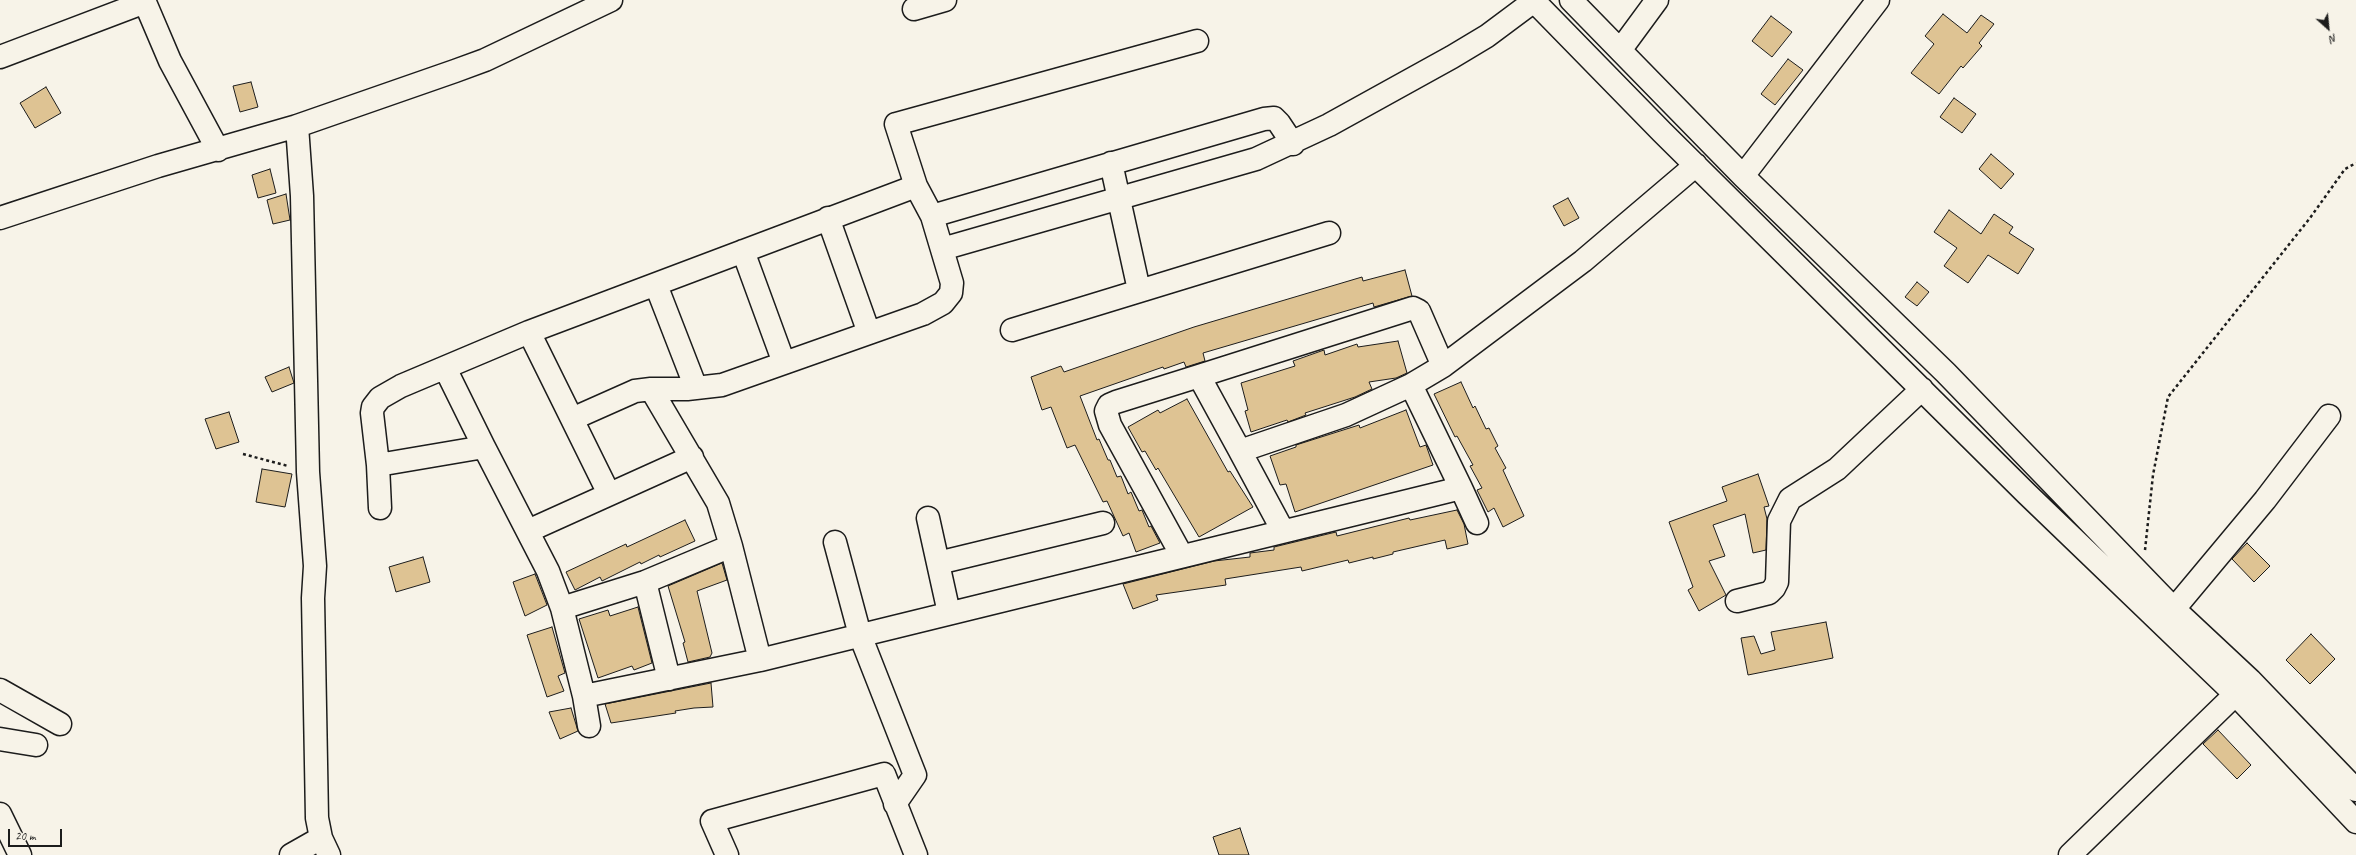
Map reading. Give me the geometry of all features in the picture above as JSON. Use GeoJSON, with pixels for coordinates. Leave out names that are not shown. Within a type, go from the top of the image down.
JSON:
{"type":"FeatureCollection","features":[{"type":"Feature","properties":{"kind":"street"},"geometry":{"type":"LineString","coordinates":[[0,218],[158,166],[218,150],[297,126],[485,60],[611,0]]}},
{"type":"Feature","properties":{"kind":"street"},"geometry":{"type":"LineString","coordinates":[[914,9],[945,0]]}},
{"type":"Feature","properties":{"kind":"street"},"geometry":{"type":"LineString","coordinates":[[942,249],[1256,160],[1293,144],[1452,57],[1487,36],[1534,0],[1696,165],[2027,494],[2356,790]]}},
{"type":"Feature","properties":{"kind":"street"},"geometry":{"type":"LineString","coordinates":[[1621,50],[1657,0]]}},
{"type":"Feature","properties":{"kind":"street"},"geometry":{"type":"LineString","coordinates":[[1743,176],[1878,0]]}},
{"type":"Feature","properties":{"kind":"street"},"geometry":{"type":"LineString","coordinates":[[0,57],[145,1],[170,61],[218,150]]}},
{"type":"Feature","properties":{"kind":"street"},"geometry":{"type":"LineString","coordinates":[[1578,3],[1621,50],[1743,176],[1946,373],[2174,609],[2356,822]]}},
{"type":"Feature","properties":{"kind":"street"},"geometry":{"type":"LineString","coordinates":[[572,418],[622,396],[651,389],[696,388],[722,385],[922,314],[943,303],[951,293],[952,283],[932,216],[916,186],[896,124],[1197,41]]}},
{"type":"Feature","properties":{"kind":"street"},"geometry":{"type":"LineString","coordinates":[[932,216],[1264,119],[1274,118],[1293,144]]}},
{"type":"Feature","properties":{"kind":"street"},"geometry":{"type":"LineString","coordinates":[[291,855],[325,847],[317,818],[313,598],[315,566],[308,472],[302,196],[297,126]]}},
{"type":"Feature","properties":{"kind":"street"},"geometry":{"type":"LineString","coordinates":[[1111,163],[1139,290]]}},
{"type":"Feature","properties":{"kind":"street"},"geometry":{"type":"LineString","coordinates":[[1240,451],[1346,415],[1411,385],[1443,366],[1583,261],[1696,165]]}},
{"type":"Feature","properties":{"kind":"street"},"geometry":{"type":"LineString","coordinates":[[380,508],[373,407],[380,398],[401,386],[529,332],[916,186]]}},
{"type":"Feature","properties":{"kind":"street"},"geometry":{"type":"LineString","coordinates":[[828,218],[869,332]]}},
{"type":"Feature","properties":{"kind":"street"},"geometry":{"type":"LineString","coordinates":[[1012,330],[1329,233]]}},
{"type":"Feature","properties":{"kind":"street"},"geometry":{"type":"LineString","coordinates":[[743,251],[784,363]]}},
{"type":"Feature","properties":{"kind":"street"},"geometry":{"type":"LineString","coordinates":[[656,285],[696,388]]}},
{"type":"Feature","properties":{"kind":"street"},"geometry":{"type":"LineString","coordinates":[[1182,556],[1110,425],[1106,411],[1109,405],[1413,308],[1419,311],[1443,366]]}},
{"type":"Feature","properties":{"kind":"street"},"geometry":{"type":"LineString","coordinates":[[529,332],[609,494]]}},
{"type":"Feature","properties":{"kind":"street"},"geometry":{"type":"LineString","coordinates":[[445,368],[548,572],[562,608],[584,696],[588,726]]}},
{"type":"Feature","properties":{"kind":"street"},"geometry":{"type":"LineString","coordinates":[[1199,376],[1284,531]]}},
{"type":"Feature","properties":{"kind":"street"},"geometry":{"type":"LineString","coordinates":[[1411,385],[1477,522]]}},
{"type":"Feature","properties":{"kind":"street"},"geometry":{"type":"LineString","coordinates":[[651,389],[718,503],[731,546],[760,660]]}},
{"type":"Feature","properties":{"kind":"street"},"geometry":{"type":"LineString","coordinates":[[1737,600],[1769,593],[1778,582],[1779,521],[1790,499],[1837,469],[1922,389]]}},
{"type":"Feature","properties":{"kind":"street"},"geometry":{"type":"LineString","coordinates":[[2174,609],[2265,500],[2329,416]]}},
{"type":"Feature","properties":{"kind":"street"},"geometry":{"type":"LineString","coordinates":[[378,465],[484,447]]}},
{"type":"Feature","properties":{"kind":"street"},"geometry":{"type":"LineString","coordinates":[[528,531],[692,457]]}},
{"type":"Feature","properties":{"kind":"street"},"geometry":{"type":"LineString","coordinates":[[584,696],[760,660],[1461,488]]}},
{"type":"Feature","properties":{"kind":"street"},"geometry":{"type":"LineString","coordinates":[[928,518],[949,613]]}},
{"type":"Feature","properties":{"kind":"street"},"geometry":{"type":"LineString","coordinates":[[938,563],[1103,523]]}},
{"type":"Feature","properties":{"kind":"street"},"geometry":{"type":"LineString","coordinates":[[835,542],[860,635],[915,775],[895,804]]}},
{"type":"Feature","properties":{"kind":"street"},"geometry":{"type":"LineString","coordinates":[[562,608],[646,582],[731,546]]}},
{"type":"Feature","properties":{"kind":"street"},"geometry":{"type":"LineString","coordinates":[[646,582],[669,679]]}},
{"type":"Feature","properties":{"kind":"street"},"geometry":{"type":"LineString","coordinates":[[2070,855],[2243,688]]}},
{"type":"Feature","properties":{"kind":"street"},"geometry":{"type":"LineString","coordinates":[[0,690],[60,724]]}},
{"type":"Feature","properties":{"kind":"street"},"geometry":{"type":"LineString","coordinates":[[0,739],[36,745]]}},
{"type":"Feature","properties":{"kind":"street"},"geometry":{"type":"LineString","coordinates":[[727,855],[712,821],[884,774],[916,855]]}},
{"type":"Feature","properties":{"kind":"street"},"geometry":{"type":"LineString","coordinates":[[0,814],[20,855]]}},
{"type":"Feature","properties":{"kind":"path"},"geometry":{"type":"LineString","coordinates":[[2142,576],[2153,475],[2168,397],[2310,218],[2344,170],[2356,163]]}},
{"type":"Feature","properties":{"kind":"path"},"geometry":{"type":"LineString","coordinates":[[243,454],[308,472]]}},
{"type":"Feature","properties":{"kind":"building"},"geometry":{"type":"Polygon","coordinates":[[[1943,14],[1967,33],[1981,15],[1994,24],[1979,43],[1982,46],[1963,68],[1961,66],[1939,94],[1911,73],[1934,44],[1925,36],[1943,14]]]}},
{"type":"Feature","properties":{"kind":"building"},"geometry":{"type":"Polygon","coordinates":[[[1771,16],[1792,32],[1772,57],[1752,41],[1771,16]]]}},
{"type":"Feature","properties":{"kind":"building"},"geometry":{"type":"Polygon","coordinates":[[[1788,59],[1803,70],[1775,105],[1761,94],[1788,59]]]}},
{"type":"Feature","properties":{"kind":"building"},"geometry":{"type":"Polygon","coordinates":[[[251,82],[258,107],[240,112],[233,86],[251,82]]]}},
{"type":"Feature","properties":{"kind":"building"},"geometry":{"type":"Polygon","coordinates":[[[46,87],[61,113],[35,128],[20,103],[46,87]]]}},
{"type":"Feature","properties":{"kind":"building"},"geometry":{"type":"Polygon","coordinates":[[[1954,98],[1976,114],[1962,133],[1940,117],[1954,98]]]}},
{"type":"Feature","properties":{"kind":"building"},"geometry":{"type":"Polygon","coordinates":[[[1991,154],[2014,174],[2001,189],[1979,169],[1991,154]]]}},
{"type":"Feature","properties":{"kind":"building"},"geometry":{"type":"Polygon","coordinates":[[[270,169],[276,193],[258,198],[252,175],[270,169]]]}},
{"type":"Feature","properties":{"kind":"building"},"geometry":{"type":"Polygon","coordinates":[[[286,194],[290,220],[273,224],[267,200],[286,194]]]}},
{"type":"Feature","properties":{"kind":"building"},"geometry":{"type":"Polygon","coordinates":[[[1568,198],[1579,218],[1564,226],[1553,206],[1568,198]]]}},
{"type":"Feature","properties":{"kind":"building"},"geometry":{"type":"Polygon","coordinates":[[[1949,210],[1981,234],[1994,214],[2013,227],[2009,233],[2034,249],[2018,274],[1988,255],[1968,283],[1944,266],[1957,248],[1934,232],[1949,210]]]}},
{"type":"Feature","properties":{"kind":"building"},"geometry":{"type":"Polygon","coordinates":[[[1405,270],[1412,296],[1374,307],[1373,303],[1203,353],[1205,361],[1186,367],[1184,362],[1164,369],[1163,367],[1080,396],[1097,440],[1099,439],[1117,477],[1121,476],[1128,494],[1131,492],[1139,511],[1142,510],[1149,527],[1151,526],[1160,543],[1136,552],[1129,533],[1123,536],[1107,501],[1103,502],[1075,445],[1067,448],[1051,407],[1042,410],[1031,377],[1061,366],[1064,372],[1194,327],[1362,277],[1363,281],[1405,270]]]}},
{"type":"Feature","properties":{"kind":"building"},"geometry":{"type":"Polygon","coordinates":[[[1917,282],[1929,292],[1917,306],[1905,297],[1917,282]]]}},
{"type":"Feature","properties":{"kind":"building"},"geometry":{"type":"Polygon","coordinates":[[[1398,341],[1407,373],[1396,378],[1369,382],[1372,389],[1355,397],[1305,413],[1306,415],[1288,422],[1287,420],[1251,432],[1245,411],[1248,410],[1241,383],[1295,366],[1293,361],[1324,350],[1325,355],[1357,344],[1358,347],[1398,341]]]}},
{"type":"Feature","properties":{"kind":"building"},"geometry":{"type":"Polygon","coordinates":[[[289,367],[294,383],[272,392],[265,377],[289,367]]]}},
{"type":"Feature","properties":{"kind":"building"},"geometry":{"type":"Polygon","coordinates":[[[1461,382],[1473,408],[1475,406],[1486,429],[1489,428],[1498,446],[1495,448],[1506,468],[1503,470],[1524,516],[1503,527],[1494,508],[1488,512],[1477,490],[1482,488],[1470,466],[1473,465],[1457,436],[1455,437],[1434,394],[1461,382]]]}},
{"type":"Feature","properties":{"kind":"building"},"geometry":{"type":"Polygon","coordinates":[[[1187,399],[1228,472],[1230,471],[1253,507],[1199,537],[1158,468],[1156,470],[1145,451],[1142,452],[1128,427],[1158,410],[1160,413],[1187,399]]]}},
{"type":"Feature","properties":{"kind":"building"},"geometry":{"type":"Polygon","coordinates":[[[1406,410],[1420,447],[1426,445],[1433,465],[1295,512],[1286,484],[1280,485],[1270,456],[1296,447],[1296,445],[1359,425],[1360,428],[1406,410]]]}},
{"type":"Feature","properties":{"kind":"building"},"geometry":{"type":"Polygon","coordinates":[[[229,412],[239,442],[216,449],[205,419],[229,412]]]}},
{"type":"Feature","properties":{"kind":"building"},"geometry":{"type":"Polygon","coordinates":[[[262,469],[292,474],[285,507],[256,502],[262,469]]]}},
{"type":"Feature","properties":{"kind":"building"},"geometry":{"type":"Polygon","coordinates":[[[1758,474],[1769,506],[1764,507],[1767,519],[1766,550],[1753,553],[1745,514],[1713,525],[1725,556],[1709,561],[1726,595],[1699,611],[1688,590],[1693,587],[1669,522],[1727,501],[1722,487],[1758,474]]]}},
{"type":"Feature","properties":{"kind":"building"},"geometry":{"type":"Polygon","coordinates":[[[1457,510],[1464,524],[1468,544],[1447,549],[1445,540],[1393,552],[1393,554],[1373,559],[1373,557],[1349,563],[1348,560],[1302,571],[1301,567],[1225,579],[1226,585],[1156,595],[1158,600],[1133,609],[1123,584],[1214,561],[1250,557],[1250,553],[1274,550],[1274,547],[1336,532],[1337,536],[1409,518],[1410,520],[1457,510]]]}},
{"type":"Feature","properties":{"kind":"building"},"geometry":{"type":"Polygon","coordinates":[[[685,520],[695,541],[660,557],[659,555],[641,564],[640,562],[602,581],[600,577],[575,590],[566,572],[626,544],[627,547],[685,520]]]}},
{"type":"Feature","properties":{"kind":"building"},"geometry":{"type":"Polygon","coordinates":[[[2247,543],[2270,566],[2254,582],[2232,559],[2247,543]]]}},
{"type":"Feature","properties":{"kind":"building"},"geometry":{"type":"Polygon","coordinates":[[[423,557],[430,582],[396,592],[389,567],[423,557]]]}},
{"type":"Feature","properties":{"kind":"building"},"geometry":{"type":"Polygon","coordinates":[[[722,563],[727,580],[697,591],[712,653],[710,657],[688,662],[683,643],[685,642],[668,586],[722,563]]]}},
{"type":"Feature","properties":{"kind":"building"},"geometry":{"type":"Polygon","coordinates":[[[535,574],[547,605],[525,616],[513,582],[535,574]]]}},
{"type":"Feature","properties":{"kind":"building"},"geometry":{"type":"Polygon","coordinates":[[[638,607],[652,663],[634,670],[632,666],[598,678],[579,619],[608,610],[610,616],[638,607]]]}},
{"type":"Feature","properties":{"kind":"building"},"geometry":{"type":"Polygon","coordinates":[[[1826,622],[1833,658],[1748,675],[1741,638],[1754,636],[1761,654],[1775,650],[1771,632],[1826,622]]]}},
{"type":"Feature","properties":{"kind":"building"},"geometry":{"type":"Polygon","coordinates":[[[552,627],[565,673],[558,676],[564,691],[547,697],[527,635],[552,627]]]}},
{"type":"Feature","properties":{"kind":"building"},"geometry":{"type":"Polygon","coordinates":[[[2311,634],[2335,659],[2310,684],[2286,660],[2311,634]]]}},
{"type":"Feature","properties":{"kind":"building"},"geometry":{"type":"Polygon","coordinates":[[[711,683],[713,707],[694,708],[675,711],[676,713],[611,723],[605,704],[711,683]]]}},
{"type":"Feature","properties":{"kind":"building"},"geometry":{"type":"Polygon","coordinates":[[[571,708],[578,731],[560,739],[549,712],[571,708]]]}},
{"type":"Feature","properties":{"kind":"building"},"geometry":{"type":"Polygon","coordinates":[[[2218,730],[2251,765],[2237,779],[2203,744],[2218,730]]]}},
{"type":"Feature","properties":{"kind":"building"},"geometry":{"type":"Polygon","coordinates":[[[1240,828],[1249,855],[1219,855],[1213,837],[1240,828]]]}}]}
